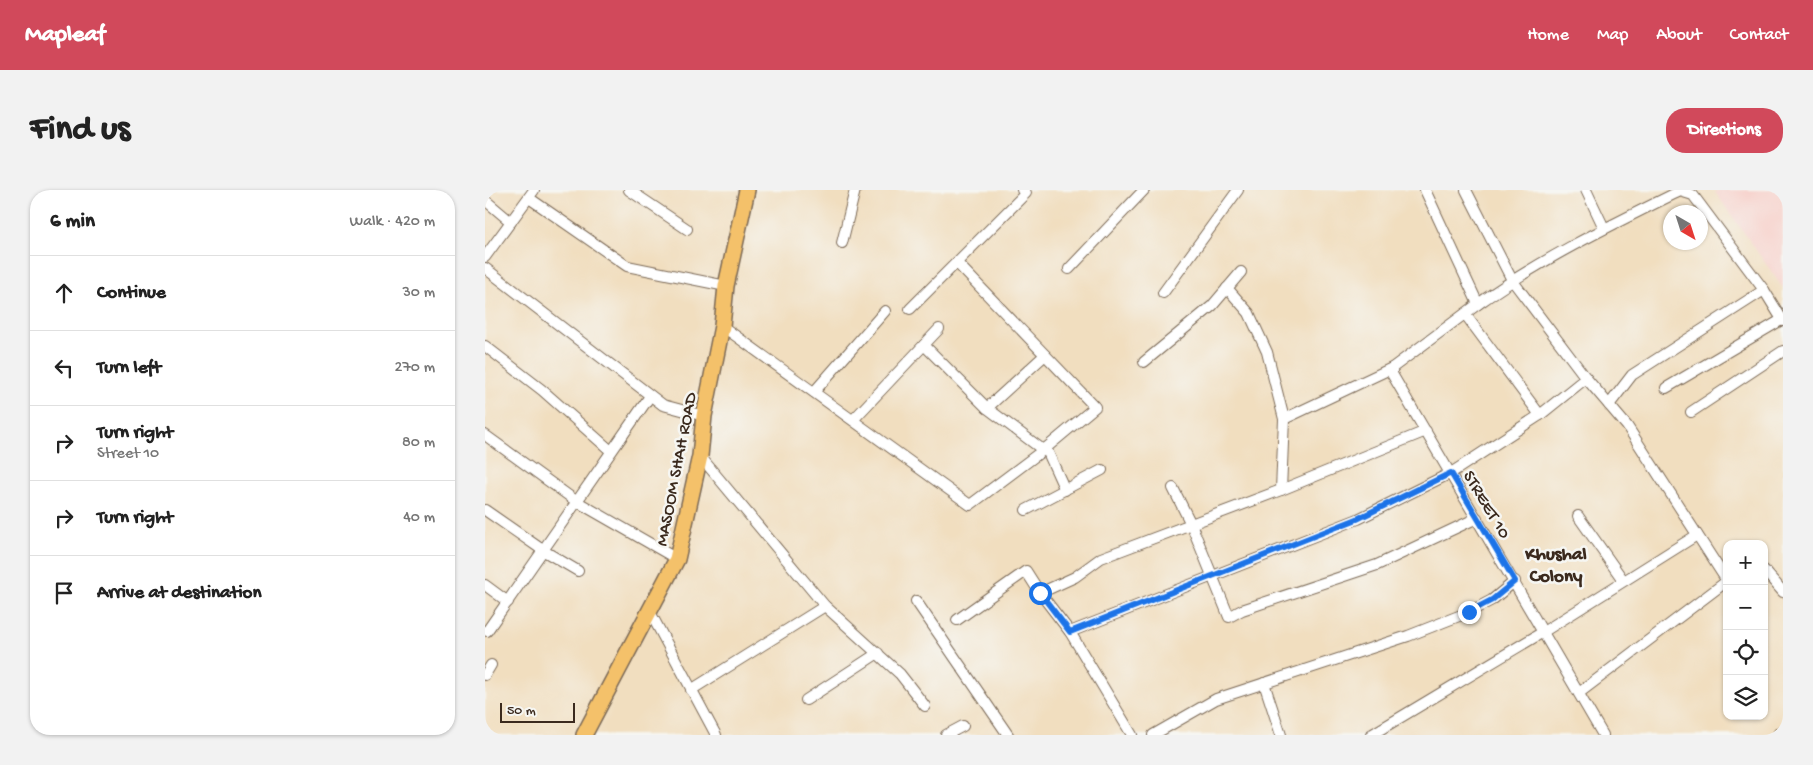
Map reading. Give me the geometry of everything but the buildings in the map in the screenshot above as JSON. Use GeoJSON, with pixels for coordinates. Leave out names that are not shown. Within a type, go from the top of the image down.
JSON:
{"type":"FeatureCollection","features":[{"type":"Feature","properties":{"kind":"main road","name":"MASOOM SHAH ROAD"},"geometry":{"type":"LineString","coordinates":[[584,735],[677,559],[700,456],[704,416],[722,326],[726,286],[747,190]]}},
{"type":"Feature","properties":{"kind":"street"},"geometry":{"type":"LineString","coordinates":[[629,190],[687,229]]}},
{"type":"Feature","properties":{"kind":"street"},"geometry":{"type":"LineString","coordinates":[[841,243],[855,190]]}},
{"type":"Feature","properties":{"kind":"street"},"geometry":{"type":"LineString","coordinates":[[1069,269],[1144,190]]}},
{"type":"Feature","properties":{"kind":"street"},"geometry":{"type":"LineString","coordinates":[[1163,293],[1238,190]]}},
{"type":"Feature","properties":{"kind":"street"},"geometry":{"type":"LineString","coordinates":[[1425,190],[1478,304]]}},
{"type":"Feature","properties":{"kind":"street"},"geometry":{"type":"LineString","coordinates":[[1466,190],[1512,280],[1586,378],[1627,426],[1727,581],[1579,694]]}},
{"type":"Feature","properties":{"kind":"street"},"geometry":{"type":"LineString","coordinates":[[1586,190],[1604,228]]}},
{"type":"Feature","properties":{"kind":"street"},"geometry":{"type":"LineString","coordinates":[[910,309],[957,264],[1025,191]]}},
{"type":"Feature","properties":{"kind":"street"},"geometry":{"type":"LineString","coordinates":[[1284,419],[1392,368],[1512,280],[1604,228],[1680,191],[1697,192],[1783,320],[1666,388]]}},
{"type":"Feature","properties":{"kind":"street"},"geometry":{"type":"LineString","coordinates":[[485,257],[532,194],[627,266],[726,286]]}},
{"type":"Feature","properties":{"kind":"street"},"geometry":{"type":"LineString","coordinates":[[485,200],[511,222]]}},
{"type":"Feature","properties":{"kind":"street"},"geometry":{"type":"LineString","coordinates":[[722,326],[970,505],[1044,449],[1095,407],[957,264]]}},
{"type":"Feature","properties":{"kind":"street"},"geometry":{"type":"LineString","coordinates":[[485,268],[663,405],[704,416]]}},
{"type":"Feature","properties":{"kind":"street"},"geometry":{"type":"LineString","coordinates":[[1144,362],[1212,306],[1241,272]]}},
{"type":"Feature","properties":{"kind":"street"},"geometry":{"type":"LineString","coordinates":[[1227,288],[1249,313],[1267,352],[1284,419],[1281,490]]}},
{"type":"Feature","properties":{"kind":"street"},"geometry":{"type":"LineString","coordinates":[[1609,405],[1632,375],[1764,290]]}},
{"type":"Feature","properties":{"kind":"street"},"geometry":{"type":"LineString","coordinates":[[814,392],[885,311]]}},
{"type":"Feature","properties":{"kind":"street"},"geometry":{"type":"LineString","coordinates":[[1465,314],[1540,414]]}},
{"type":"Feature","properties":{"kind":"street"},"geometry":{"type":"LineString","coordinates":[[853,420],[939,329]]}},
{"type":"Feature","properties":{"kind":"street"},"geometry":{"type":"LineString","coordinates":[[924,345],[987,408],[1044,449],[1065,490]]}},
{"type":"Feature","properties":{"kind":"street"},"geometry":{"type":"LineString","coordinates":[[485,346],[543,390],[611,451]]}},
{"type":"Feature","properties":{"kind":"street"},"geometry":{"type":"LineString","coordinates":[[1691,412],[1783,351]]}},
{"type":"Feature","properties":{"kind":"street"},"geometry":{"type":"LineString","coordinates":[[987,408],[1045,356]]}},
{"type":"Feature","properties":{"kind":"street","name":"STREET 10"},"geometry":{"type":"LineString","coordinates":[[1392,368],[1392,374],[1515,581],[1603,735]]}},
{"type":"Feature","properties":{"kind":"street"},"geometry":{"type":"LineString","coordinates":[[1070,632],[1357,519],[1451,473],[1540,414],[1586,378]]}},
{"type":"Feature","properties":{"kind":"street"},"geometry":{"type":"LineString","coordinates":[[487,631],[650,396]]}},
{"type":"Feature","properties":{"kind":"street"},"geometry":{"type":"LineString","coordinates":[[1040,593],[1075,577],[1101,558],[1281,490],[1426,431]]}},
{"type":"Feature","properties":{"kind":"street"},"geometry":{"type":"LineString","coordinates":[[485,435],[576,501],[677,559]]}},
{"type":"Feature","properties":{"kind":"street"},"geometry":{"type":"LineString","coordinates":[[700,456],[825,606],[901,674],[925,706]]}},
{"type":"Feature","properties":{"kind":"street"},"geometry":{"type":"LineString","coordinates":[[1026,510],[1102,470]]}},
{"type":"Feature","properties":{"kind":"street"},"geometry":{"type":"LineString","coordinates":[[1173,488],[1191,524],[1229,618],[1242,610],[1377,565],[1477,518]]}},
{"type":"Feature","properties":{"kind":"street"},"geometry":{"type":"LineString","coordinates":[[485,510],[543,551],[578,572]]}},
{"type":"Feature","properties":{"kind":"street"},"geometry":{"type":"LineString","coordinates":[[1578,516],[1623,580]]}},
{"type":"Feature","properties":{"kind":"street"},"geometry":{"type":"LineString","coordinates":[[1371,735],[1386,731],[1623,580],[1697,536]]}},
{"type":"Feature","properties":{"kind":"street"},"geometry":{"type":"LineString","coordinates":[[957,620],[1026,571],[1040,593],[1070,632],[1132,735]]}},
{"type":"Feature","properties":{"kind":"street"},"geometry":{"type":"LineString","coordinates":[[1768,575],[1783,592]]}},
{"type":"Feature","properties":{"kind":"street"},"geometry":{"type":"LineString","coordinates":[[1153,735],[1217,699],[1408,636],[1469,612],[1492,600],[1515,581]]}},
{"type":"Feature","properties":{"kind":"street"},"geometry":{"type":"LineString","coordinates":[[485,585],[508,602]]}},
{"type":"Feature","properties":{"kind":"street"},"geometry":{"type":"LineString","coordinates":[[916,601],[1008,735]]}},
{"type":"Feature","properties":{"kind":"street"},"geometry":{"type":"LineString","coordinates":[[691,690],[825,606]]}},
{"type":"Feature","properties":{"kind":"street"},"geometry":{"type":"LineString","coordinates":[[650,612],[716,735]]}},
{"type":"Feature","properties":{"kind":"street"},"geometry":{"type":"LineString","coordinates":[[806,700],[878,653]]}},
{"type":"Feature","properties":{"kind":"street"},"geometry":{"type":"LineString","coordinates":[[485,675],[491,665]]}},
{"type":"Feature","properties":{"kind":"street"},"geometry":{"type":"LineString","coordinates":[[1264,683],[1281,735]]}},
{"type":"Feature","properties":{"kind":"street"},"geometry":{"type":"LineString","coordinates":[[946,735],[963,726]]}},
{"type":"Feature","properties":{"kind":"shaded area"},"geometry":{"type":"Polygon","coordinates":[[[1719,190],[1783,190],[1783,288],[1715,192],[1719,190]]]}},
{"type":"Feature","properties":{"kind":"district","name":"Khushal Colony"},"geometry":{"type":"Point","coordinates":[1556,563]}},
{"type":"Feature","properties":{"kind":"route"},"geometry":{"type":"LineString","coordinates":[[1040,593],[1070,632],[1357,519],[1451,473],[1515,581],[1492,600],[1469,612]]}}]}
